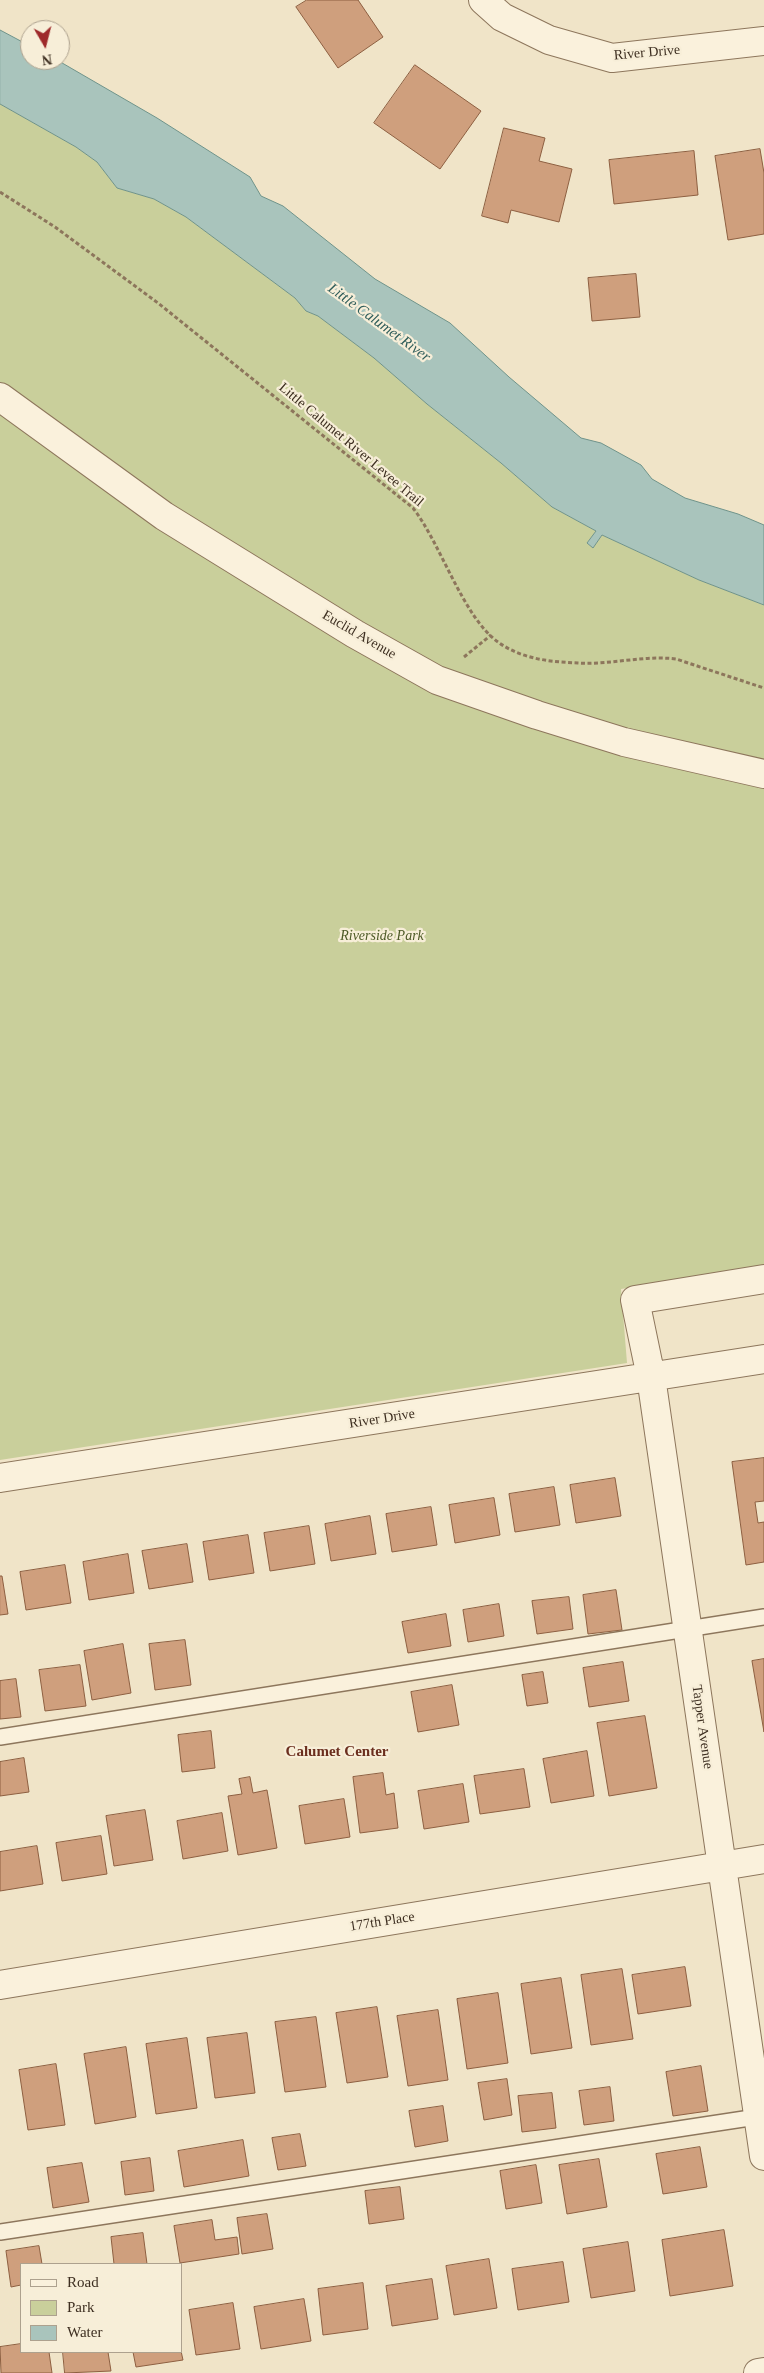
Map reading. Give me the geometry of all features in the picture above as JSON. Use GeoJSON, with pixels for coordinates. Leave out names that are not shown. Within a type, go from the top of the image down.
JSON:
{"type":"FeatureCollection","features":[{"type":"Feature","properties":{"kind":"street","name":"River Drive"},"geometry":{"type":"LineString","coordinates":[[483,0],[502,17],[549,40],[612,58],[764,41]]}},
{"type":"Feature","properties":{"kind":"street","name":"Euclid Avenue"},"geometry":{"type":"LineString","coordinates":[[0,397],[164,516],[354,634],[437,680],[536,716],[624,742],[764,774]]}},
{"type":"Feature","properties":{"kind":"street","name":"Tapper Avenue"},"geometry":{"type":"LineString","coordinates":[[764,1279],[635,1300],[651,1377],[722,1866],[761,2116],[764,2156]]}},
{"type":"Feature","properties":{"kind":"street","name":"River Drive"},"geometry":{"type":"LineString","coordinates":[[0,1478],[764,1359]]}},
{"type":"Feature","properties":{"kind":"street","name":"177th Place"},"geometry":{"type":"LineString","coordinates":[[0,1984],[764,1860]]}},
{"type":"Feature","properties":{"kind":"street"},"geometry":{"type":"LineString","coordinates":[[758,2373],[764,2372]]}},
{"type":"Feature","properties":{"kind":"lane"},"geometry":{"type":"LineString","coordinates":[[0,1737],[764,1617]]}},
{"type":"Feature","properties":{"kind":"lane"},"geometry":{"type":"LineString","coordinates":[[0,2232],[761,2116]]}},
{"type":"Feature","properties":{"kind":"path","name":"Little Calumet River Levee Trail"},"geometry":{"type":"LineString","coordinates":[[0,192],[55,227],[158,303],[413,508],[424,522],[473,612],[485,630],[498,642],[534,658],[555,662],[581,664],[662,657],[676,659],[764,688]]}},
{"type":"Feature","properties":{"kind":"green space","name":"Riverside Park"},"geometry":{"type":"Polygon","coordinates":[[[0,104],[76,147],[97,162],[117,188],[154,199],[186,217],[295,298],[306,311],[318,316],[374,358],[552,507],[596,531],[587,543],[593,548],[602,535],[699,580],[764,605],[764,1267],[621,1289],[627,1363],[0,1460],[0,104]]]}},
{"type":"Feature","properties":{"kind":"water","name":"Little Calumet River"},"geometry":{"type":"Polygon","coordinates":[[[0,30],[20,41],[20,70],[70,70],[70,68],[157,118],[250,177],[261,196],[283,206],[375,279],[450,323],[509,377],[581,438],[601,443],[641,465],[652,479],[685,498],[738,514],[764,525],[764,605],[699,580],[602,535],[593,548],[587,543],[596,531],[552,507],[374,358],[318,316],[306,311],[295,298],[186,217],[154,199],[117,188],[97,162],[76,147],[0,104],[0,30]]]}},
{"type":"Feature","properties":{"kind":"building"},"geometry":{"type":"Polygon","coordinates":[[[307,0],[358,0],[383,37],[338,68],[296,7],[307,0]]]}},
{"type":"Feature","properties":{"kind":"building"},"geometry":{"type":"Polygon","coordinates":[[[415,65],[481,111],[440,169],[374,123],[415,65]]]}},
{"type":"Feature","properties":{"kind":"building"},"geometry":{"type":"Polygon","coordinates":[[[504,128],[545,138],[539,161],[572,169],[559,222],[511,210],[508,223],[482,216],[504,128]]]}},
{"type":"Feature","properties":{"kind":"building"},"geometry":{"type":"Polygon","coordinates":[[[760,149],[764,173],[764,234],[728,240],[715,156],[760,149]]]}},
{"type":"Feature","properties":{"kind":"building"},"geometry":{"type":"Polygon","coordinates":[[[694,151],[698,195],[614,204],[609,160],[694,151]]]}},
{"type":"Feature","properties":{"kind":"building"},"geometry":{"type":"Polygon","coordinates":[[[636,274],[640,317],[592,321],[588,278],[636,274]]]}},
{"type":"Feature","properties":{"kind":"building"},"geometry":{"type":"Polygon","coordinates":[[[764,1458],[764,1501],[755,1502],[758,1523],[764,1522],[764,1562],[746,1565],[732,1462],[764,1458]]]}},
{"type":"Feature","properties":{"kind":"building"},"geometry":{"type":"Polygon","coordinates":[[[615,1478],[621,1516],[576,1523],[570,1485],[615,1478]]]}},
{"type":"Feature","properties":{"kind":"building"},"geometry":{"type":"Polygon","coordinates":[[[554,1487],[560,1525],[515,1532],[509,1494],[554,1487]]]}},
{"type":"Feature","properties":{"kind":"building"},"geometry":{"type":"Polygon","coordinates":[[[494,1498],[500,1535],[455,1543],[449,1505],[494,1498]]]}},
{"type":"Feature","properties":{"kind":"building"},"geometry":{"type":"Polygon","coordinates":[[[431,1507],[437,1545],[392,1552],[386,1514],[431,1507]]]}},
{"type":"Feature","properties":{"kind":"building"},"geometry":{"type":"Polygon","coordinates":[[[370,1516],[376,1554],[331,1561],[325,1524],[370,1516]]]}},
{"type":"Feature","properties":{"kind":"building"},"geometry":{"type":"Polygon","coordinates":[[[309,1526],[315,1564],[270,1571],[264,1533],[309,1526]]]}},
{"type":"Feature","properties":{"kind":"building"},"geometry":{"type":"Polygon","coordinates":[[[248,1535],[254,1573],[209,1580],[203,1542],[248,1535]]]}},
{"type":"Feature","properties":{"kind":"building"},"geometry":{"type":"Polygon","coordinates":[[[187,1544],[193,1582],[149,1589],[142,1551],[187,1544]]]}},
{"type":"Feature","properties":{"kind":"building"},"geometry":{"type":"Polygon","coordinates":[[[128,1554],[134,1593],[89,1600],[83,1562],[128,1554]]]}},
{"type":"Feature","properties":{"kind":"building"},"geometry":{"type":"Polygon","coordinates":[[[65,1565],[71,1603],[26,1610],[20,1572],[65,1565]]]}},
{"type":"Feature","properties":{"kind":"building"},"geometry":{"type":"Polygon","coordinates":[[[0,1576],[2,1576],[8,1614],[0,1615],[0,1576]]]}},
{"type":"Feature","properties":{"kind":"building"},"geometry":{"type":"Polygon","coordinates":[[[616,1590],[622,1630],[588,1634],[583,1595],[616,1590]]]}},
{"type":"Feature","properties":{"kind":"building"},"geometry":{"type":"Polygon","coordinates":[[[569,1597],[573,1629],[537,1634],[532,1601],[569,1597]]]}},
{"type":"Feature","properties":{"kind":"building"},"geometry":{"type":"Polygon","coordinates":[[[499,1604],[504,1636],[468,1642],[463,1610],[499,1604]]]}},
{"type":"Feature","properties":{"kind":"building"},"geometry":{"type":"Polygon","coordinates":[[[446,1614],[451,1646],[408,1653],[402,1622],[446,1614]]]}},
{"type":"Feature","properties":{"kind":"building"},"geometry":{"type":"Polygon","coordinates":[[[185,1640],[191,1685],[155,1690],[149,1644],[185,1640]]]}},
{"type":"Feature","properties":{"kind":"building"},"geometry":{"type":"Polygon","coordinates":[[[123,1644],[131,1693],[92,1700],[84,1651],[123,1644]]]}},
{"type":"Feature","properties":{"kind":"building"},"geometry":{"type":"Polygon","coordinates":[[[764,1659],[764,1732],[752,1661],[764,1659]]]}},
{"type":"Feature","properties":{"kind":"building"},"geometry":{"type":"Polygon","coordinates":[[[623,1662],[629,1701],[589,1707],[583,1668],[623,1662]]]}},
{"type":"Feature","properties":{"kind":"building"},"geometry":{"type":"Polygon","coordinates":[[[80,1665],[86,1706],[45,1711],[39,1670],[80,1665]]]}},
{"type":"Feature","properties":{"kind":"building"},"geometry":{"type":"Polygon","coordinates":[[[543,1672],[548,1703],[527,1706],[522,1675],[543,1672]]]}},
{"type":"Feature","properties":{"kind":"building"},"geometry":{"type":"Polygon","coordinates":[[[16,1679],[21,1717],[0,1719],[0,1681],[16,1679]]]}},
{"type":"Feature","properties":{"kind":"building"},"geometry":{"type":"Polygon","coordinates":[[[452,1685],[459,1725],[418,1732],[411,1692],[452,1685]]]}},
{"type":"Feature","properties":{"kind":"building"},"geometry":{"type":"Polygon","coordinates":[[[645,1716],[657,1788],[609,1796],[597,1723],[645,1716]]]}},
{"type":"Feature","properties":{"kind":"building"},"geometry":{"type":"Polygon","coordinates":[[[211,1731],[215,1768],[182,1772],[178,1735],[211,1731]]]}},
{"type":"Feature","properties":{"kind":"building"},"geometry":{"type":"Polygon","coordinates":[[[587,1751],[594,1796],[551,1803],[543,1759],[587,1751]]]}},
{"type":"Feature","properties":{"kind":"building"},"geometry":{"type":"Polygon","coordinates":[[[24,1758],[29,1792],[0,1796],[0,1762],[24,1758]]]}},
{"type":"Feature","properties":{"kind":"building"},"geometry":{"type":"Polygon","coordinates":[[[524,1769],[530,1807],[480,1814],[474,1776],[524,1769]]]}},
{"type":"Feature","properties":{"kind":"building"},"geometry":{"type":"Polygon","coordinates":[[[383,1773],[386,1795],[394,1793],[398,1828],[360,1833],[353,1777],[383,1773]]]}},
{"type":"Feature","properties":{"kind":"building"},"geometry":{"type":"Polygon","coordinates":[[[250,1777],[253,1793],[267,1790],[277,1848],[238,1855],[228,1796],[242,1794],[239,1779],[250,1777]]]}},
{"type":"Feature","properties":{"kind":"building"},"geometry":{"type":"Polygon","coordinates":[[[463,1784],[469,1822],[424,1829],[418,1791],[463,1784]]]}},
{"type":"Feature","properties":{"kind":"building"},"geometry":{"type":"Polygon","coordinates":[[[344,1799],[350,1837],[305,1844],[299,1806],[344,1799]]]}},
{"type":"Feature","properties":{"kind":"building"},"geometry":{"type":"Polygon","coordinates":[[[145,1810],[153,1860],[114,1866],[106,1816],[145,1810]]]}},
{"type":"Feature","properties":{"kind":"building"},"geometry":{"type":"Polygon","coordinates":[[[222,1813],[228,1851],[183,1859],[177,1821],[222,1813]]]}},
{"type":"Feature","properties":{"kind":"building"},"geometry":{"type":"Polygon","coordinates":[[[101,1836],[107,1874],[62,1881],[56,1843],[101,1836]]]}},
{"type":"Feature","properties":{"kind":"building"},"geometry":{"type":"Polygon","coordinates":[[[37,1846],[43,1884],[0,1891],[0,1852],[37,1846]]]}},
{"type":"Feature","properties":{"kind":"building"},"geometry":{"type":"Polygon","coordinates":[[[685,1967],[691,2006],[638,2014],[632,1975],[685,1967]]]}},
{"type":"Feature","properties":{"kind":"building"},"geometry":{"type":"Polygon","coordinates":[[[622,1969],[633,2039],[591,2045],[581,1975],[622,1969]]]}},
{"type":"Feature","properties":{"kind":"building"},"geometry":{"type":"Polygon","coordinates":[[[561,1978],[572,2048],[531,2054],[521,1984],[561,1978]]]}},
{"type":"Feature","properties":{"kind":"building"},"geometry":{"type":"Polygon","coordinates":[[[498,1993],[508,2063],[467,2069],[457,1999],[498,1993]]]}},
{"type":"Feature","properties":{"kind":"building"},"geometry":{"type":"Polygon","coordinates":[[[377,2007],[388,2077],[347,2083],[336,2013],[377,2007]]]}},
{"type":"Feature","properties":{"kind":"building"},"geometry":{"type":"Polygon","coordinates":[[[438,2010],[448,2080],[408,2086],[397,2016],[438,2010]]]}},
{"type":"Feature","properties":{"kind":"building"},"geometry":{"type":"Polygon","coordinates":[[[316,2017],[326,2087],[285,2092],[275,2022],[316,2017]]]}},
{"type":"Feature","properties":{"kind":"building"},"geometry":{"type":"Polygon","coordinates":[[[247,2033],[255,2093],[215,2098],[207,2038],[247,2033]]]}},
{"type":"Feature","properties":{"kind":"building"},"geometry":{"type":"Polygon","coordinates":[[[187,2038],[197,2108],[156,2114],[146,2044],[187,2038]]]}},
{"type":"Feature","properties":{"kind":"building"},"geometry":{"type":"Polygon","coordinates":[[[126,2047],[136,2117],[95,2124],[84,2054],[126,2047]]]}},
{"type":"Feature","properties":{"kind":"building"},"geometry":{"type":"Polygon","coordinates":[[[56,2064],[65,2125],[28,2130],[19,2070],[56,2064]]]}},
{"type":"Feature","properties":{"kind":"building"},"geometry":{"type":"Polygon","coordinates":[[[701,2066],[708,2111],[673,2116],[666,2072],[701,2066]]]}},
{"type":"Feature","properties":{"kind":"building"},"geometry":{"type":"Polygon","coordinates":[[[507,2079],[512,2115],[484,2120],[478,2083],[507,2079]]]}},
{"type":"Feature","properties":{"kind":"building"},"geometry":{"type":"Polygon","coordinates":[[[610,2087],[614,2121],[584,2125],[579,2091],[610,2087]]]}},
{"type":"Feature","properties":{"kind":"building"},"geometry":{"type":"Polygon","coordinates":[[[552,2093],[556,2128],[522,2132],[518,2096],[552,2093]]]}},
{"type":"Feature","properties":{"kind":"building"},"geometry":{"type":"Polygon","coordinates":[[[443,2106],[448,2141],[415,2147],[409,2111],[443,2106]]]}},
{"type":"Feature","properties":{"kind":"building"},"geometry":{"type":"Polygon","coordinates":[[[300,2134],[306,2166],[278,2170],[272,2138],[300,2134]]]}},
{"type":"Feature","properties":{"kind":"building"},"geometry":{"type":"Polygon","coordinates":[[[243,2140],[249,2176],[184,2187],[178,2151],[243,2140]]]}},
{"type":"Feature","properties":{"kind":"building"},"geometry":{"type":"Polygon","coordinates":[[[700,2147],[707,2187],[663,2194],[656,2154],[700,2147]]]}},
{"type":"Feature","properties":{"kind":"building"},"geometry":{"type":"Polygon","coordinates":[[[150,2158],[154,2191],[125,2195],[121,2162],[150,2158]]]}},
{"type":"Feature","properties":{"kind":"building"},"geometry":{"type":"Polygon","coordinates":[[[599,2159],[607,2207],[567,2214],[559,2165],[599,2159]]]}},
{"type":"Feature","properties":{"kind":"building"},"geometry":{"type":"Polygon","coordinates":[[[82,2163],[89,2202],[53,2208],[47,2168],[82,2163]]]}},
{"type":"Feature","properties":{"kind":"building"},"geometry":{"type":"Polygon","coordinates":[[[536,2165],[542,2203],[506,2209],[500,2171],[536,2165]]]}},
{"type":"Feature","properties":{"kind":"building"},"geometry":{"type":"Polygon","coordinates":[[[400,2187],[404,2219],[369,2224],[365,2191],[400,2187]]]}},
{"type":"Feature","properties":{"kind":"building"},"geometry":{"type":"Polygon","coordinates":[[[267,2214],[273,2249],[242,2254],[237,2218],[267,2214]]]}},
{"type":"Feature","properties":{"kind":"building"},"geometry":{"type":"Polygon","coordinates":[[[212,2220],[215,2240],[237,2237],[239,2254],[180,2263],[174,2226],[212,2220]]]}},
{"type":"Feature","properties":{"kind":"building"},"geometry":{"type":"Polygon","coordinates":[[[724,2230],[733,2286],[670,2296],[662,2240],[724,2230]]]}},
{"type":"Feature","properties":{"kind":"building"},"geometry":{"type":"Polygon","coordinates":[[[143,2233],[147,2263],[114,2263],[111,2237],[143,2233]]]}},
{"type":"Feature","properties":{"kind":"building"},"geometry":{"type":"Polygon","coordinates":[[[628,2242],[635,2291],[591,2298],[583,2249],[628,2242]]]}},
{"type":"Feature","properties":{"kind":"building"},"geometry":{"type":"Polygon","coordinates":[[[39,2246],[42,2263],[20,2263],[20,2285],[11,2287],[6,2251],[39,2246]]]}},
{"type":"Feature","properties":{"kind":"building"},"geometry":{"type":"Polygon","coordinates":[[[489,2259],[497,2308],[454,2315],[446,2266],[489,2259]]]}},
{"type":"Feature","properties":{"kind":"building"},"geometry":{"type":"Polygon","coordinates":[[[563,2262],[569,2302],[518,2310],[512,2269],[563,2262]]]}},
{"type":"Feature","properties":{"kind":"building"},"geometry":{"type":"Polygon","coordinates":[[[432,2279],[438,2319],[392,2326],[386,2286],[432,2279]]]}},
{"type":"Feature","properties":{"kind":"building"},"geometry":{"type":"Polygon","coordinates":[[[363,2283],[368,2329],[323,2335],[318,2289],[363,2283]]]}},
{"type":"Feature","properties":{"kind":"building"},"geometry":{"type":"Polygon","coordinates":[[[304,2299],[311,2341],[261,2349],[254,2307],[304,2299]]]}},
{"type":"Feature","properties":{"kind":"building"},"geometry":{"type":"Polygon","coordinates":[[[233,2303],[240,2349],[196,2355],[189,2310],[233,2303]]]}},
{"type":"Feature","properties":{"kind":"building"},"geometry":{"type":"Polygon","coordinates":[[[20,2344],[20,2353],[49,2353],[52,2373],[1,2373],[0,2347],[20,2344]]]}},
{"type":"Feature","properties":{"kind":"building"},"geometry":{"type":"Polygon","coordinates":[[[63,2353],[108,2353],[111,2371],[65,2373],[63,2353]]]}},
{"type":"Feature","properties":{"kind":"building"},"geometry":{"type":"Polygon","coordinates":[[[133,2353],[181,2353],[183,2360],[136,2367],[133,2353]]]}},
{"type":"Feature","properties":{"kind":"district","name":"Calumet Center"},"geometry":{"type":"Point","coordinates":[337,1752]}}]}
